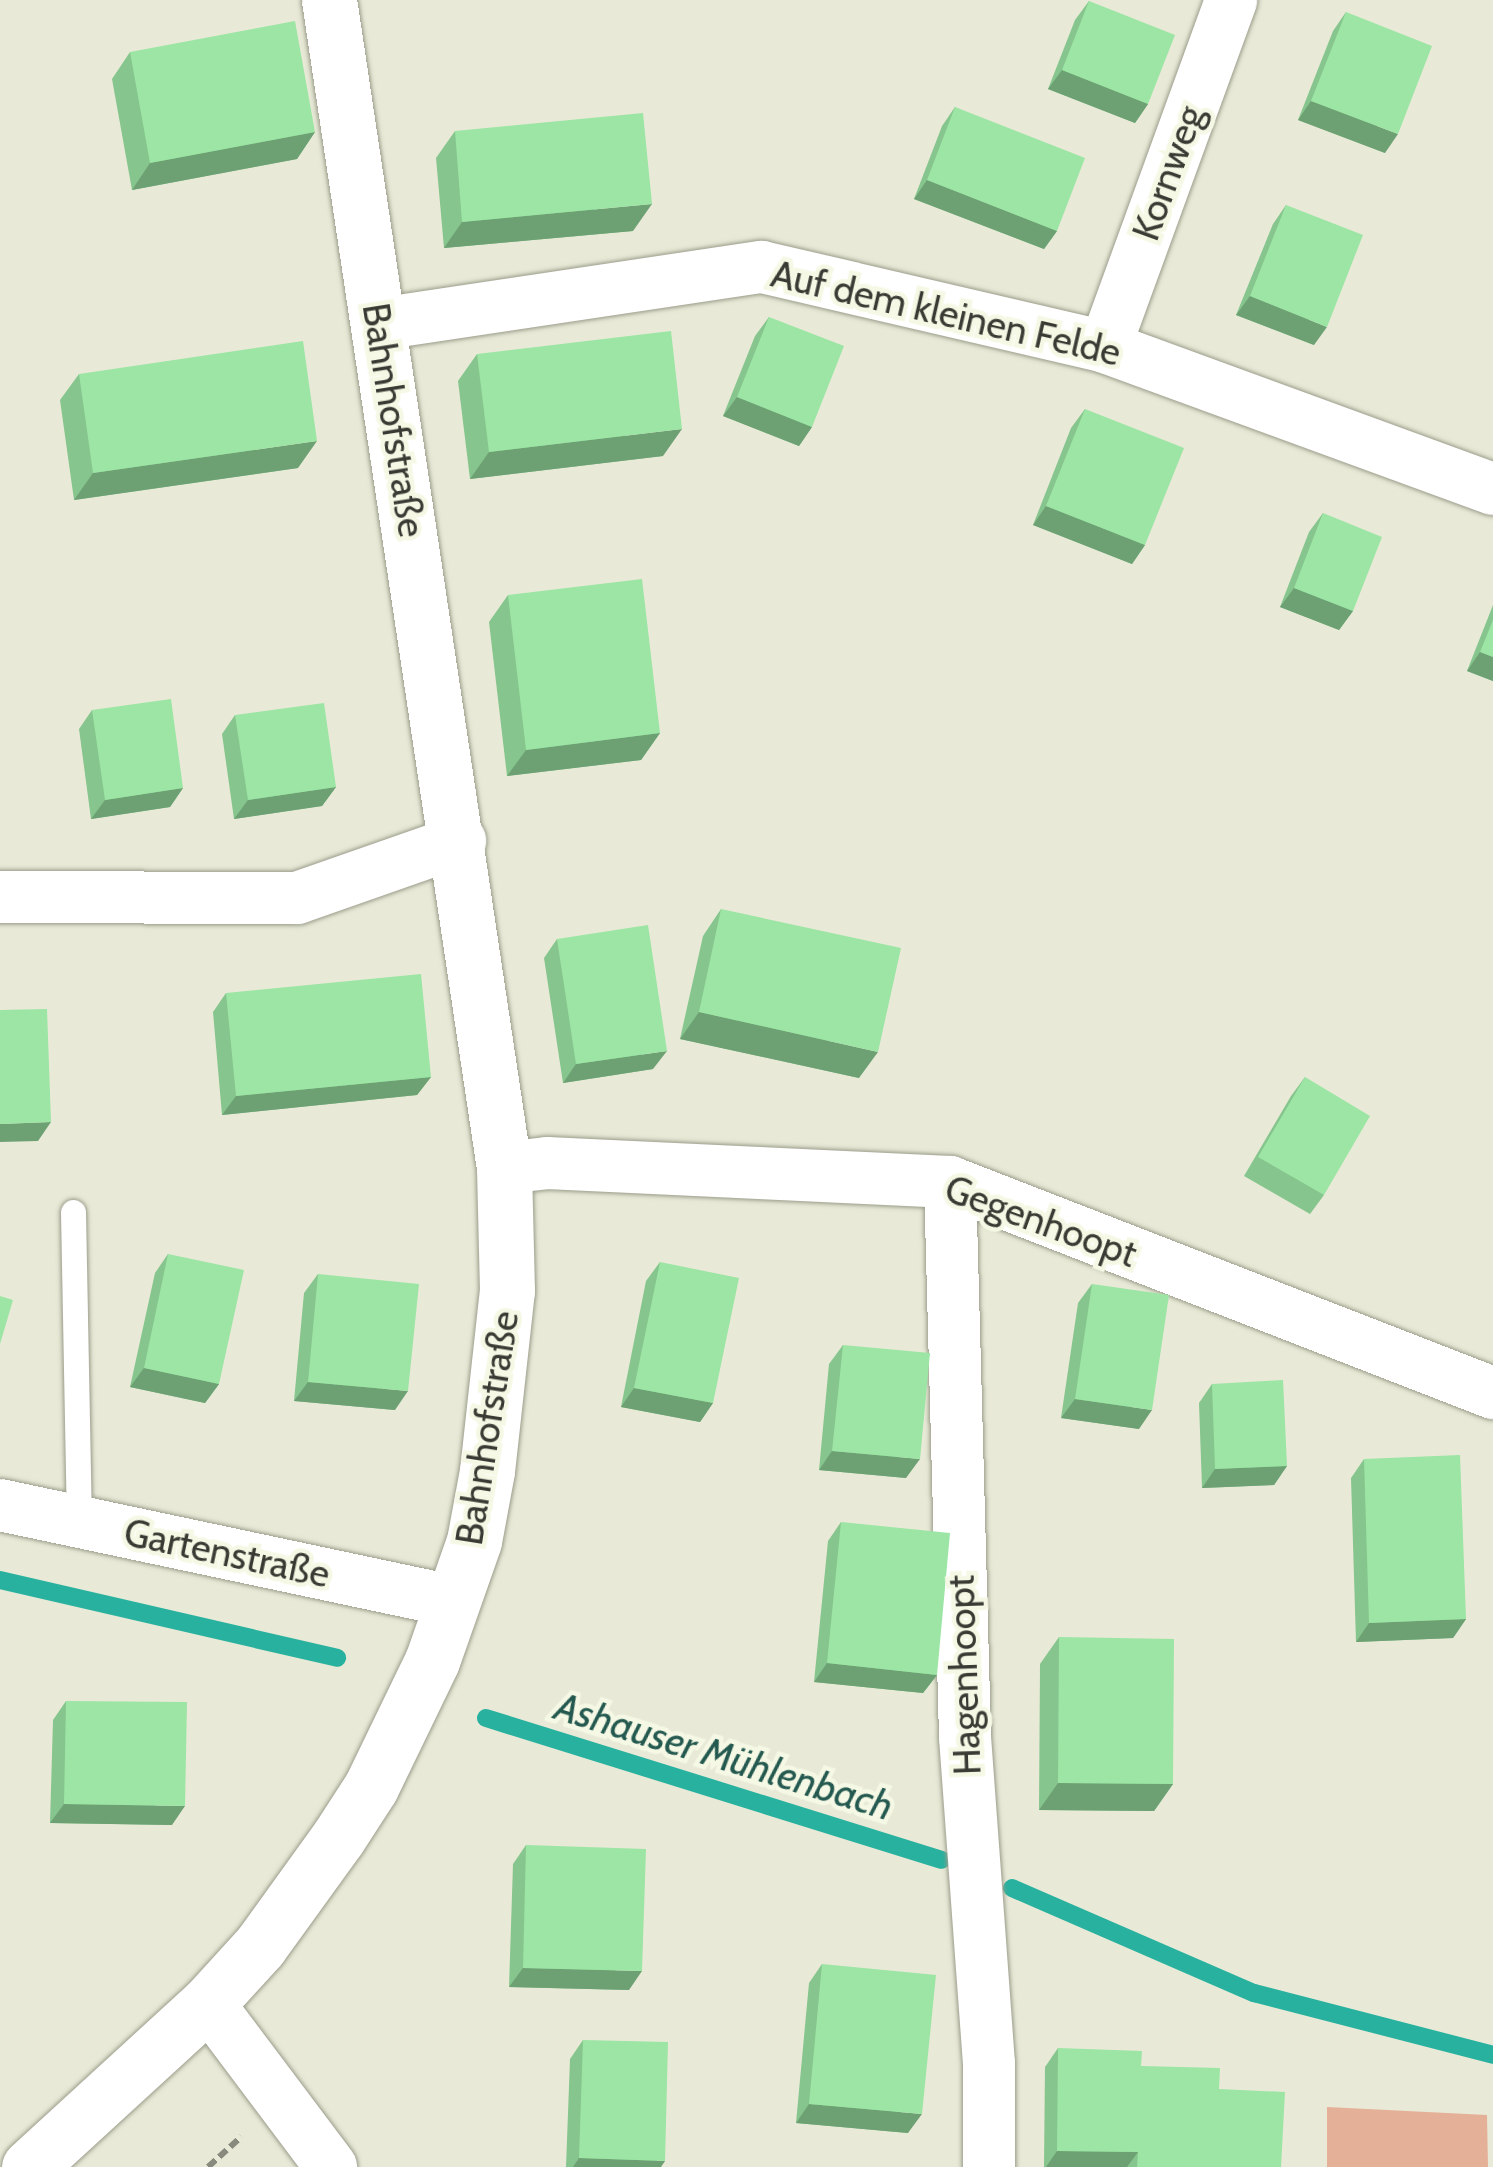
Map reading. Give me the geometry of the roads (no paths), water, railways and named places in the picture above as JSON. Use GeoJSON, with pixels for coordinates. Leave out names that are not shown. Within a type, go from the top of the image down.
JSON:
{"type":"FeatureCollection","features":[{"type":"Feature","properties":{"kind":"street","name":"Bahnhofstraße"},"geometry":{"type":"LineString","coordinates":[[36,2160],[208,2003],[269,1934],[371,1787],[432,1662],[474,1540],[498,1383],[507,1292],[504,1168],[460,841],[329,0]]}},
{"type":"Feature","properties":{"kind":"street","name":"Kornweg"},"geometry":{"type":"LineString","coordinates":[[1105,346],[1231,0]]}},
{"type":"Feature","properties":{"kind":"street","name":"Auf dem kleinen Felde"},"geometry":{"type":"LineString","coordinates":[[380,324],[762,267],[1105,346],[1493,488]]}},
{"type":"Feature","properties":{"kind":"street"},"geometry":{"type":"LineString","coordinates":[[0,896],[297,898],[460,841]]}},
{"type":"Feature","properties":{"kind":"street","name":"Gegenhoopt"},"geometry":{"type":"LineString","coordinates":[[504,1168],[546,1164],[950,1182],[1493,1393]]}},
{"type":"Feature","properties":{"kind":"street","name":"Hagenhoopt"},"geometry":{"type":"LineString","coordinates":[[950,1182],[965,1737],[989,2063],[989,2167]]}},
{"type":"Feature","properties":{"kind":"street","name":"Gartenstraße"},"geometry":{"type":"LineString","coordinates":[[0,1505],[454,1601]]}},
{"type":"Feature","properties":{"kind":"street"},"geometry":{"type":"LineString","coordinates":[[208,2003],[332,2167]]}},
{"type":"Feature","properties":{"kind":"lane"},"geometry":{"type":"LineString","coordinates":[[73,1212],[79,1522]]}},
{"type":"Feature","properties":{"kind":"waterway","name":"Ashauser Mühlenbach"},"geometry":{"type":"LineString","coordinates":[[0,1580],[337,1658]]}},
{"type":"Feature","properties":{"kind":"waterway","name":"Ashauser Mühlenbach"},"geometry":{"type":"LineString","coordinates":[[486,1718],[941,1860]]}},
{"type":"Feature","properties":{"kind":"waterway","name":"Ashauser Mühlenbach"},"geometry":{"type":"LineString","coordinates":[[1012,1888],[1254,1993],[1493,2055]]}}]}
